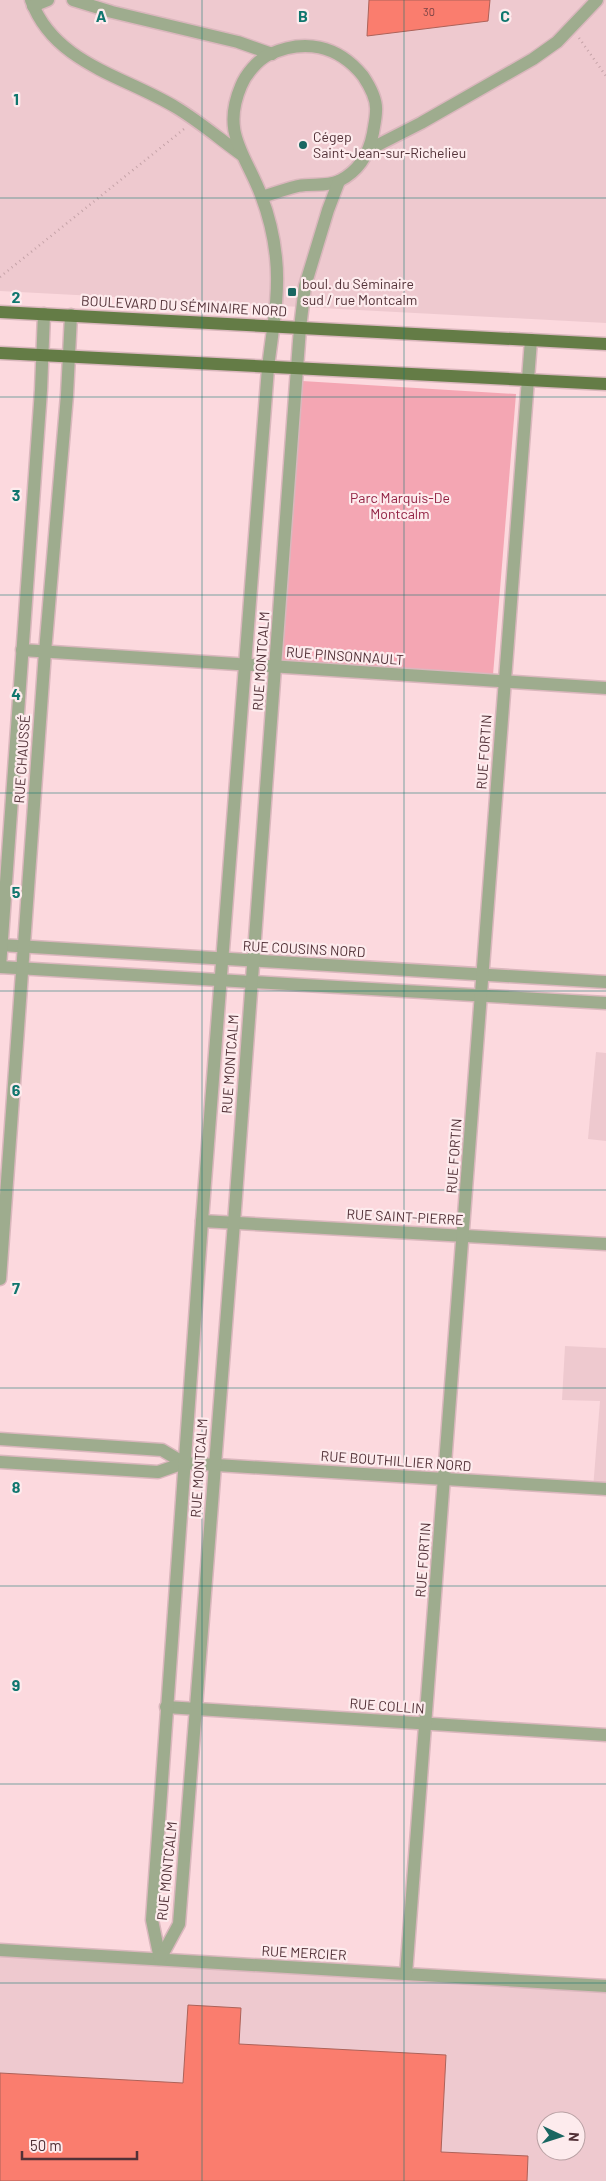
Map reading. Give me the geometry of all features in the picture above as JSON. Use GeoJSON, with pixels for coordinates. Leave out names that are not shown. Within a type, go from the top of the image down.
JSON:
{"type":"FeatureCollection","features":[{"type":"Feature","properties":{"kind":"main road","name":"BOULEVARD DU SÉMINAIRE NORD"},"geometry":{"type":"LineString","coordinates":[[0,312],[606,344]]}},
{"type":"Feature","properties":{"kind":"main road"},"geometry":{"type":"LineString","coordinates":[[0,353],[606,384]]}},
{"type":"Feature","properties":{"kind":"street"},"geometry":{"type":"LineString","coordinates":[[48,0],[32,3],[43,27],[78,58],[177,108],[245,157]]}},
{"type":"Feature","properties":{"kind":"street"},"geometry":{"type":"LineString","coordinates":[[73,0],[112,12],[238,42],[272,54]]}},
{"type":"Feature","properties":{"kind":"street"},"geometry":{"type":"LineString","coordinates":[[370,149],[421,123],[533,59],[557,42],[598,0]]}},
{"type":"Feature","properties":{"kind":"street"},"geometry":{"type":"LineString","coordinates":[[310,46],[335,52],[352,63],[369,84],[376,110],[370,149],[356,169],[339,181],[321,186],[300,186],[262,197],[245,157],[239,148],[232,126],[234,103],[244,78],[255,65],[272,54],[290,47],[310,46]]}},
{"type":"Feature","properties":{"kind":"street","name":"RUE MONTCALM"},"geometry":{"type":"LineString","coordinates":[[160,1959],[179,1924],[254,961],[300,328],[305,286],[328,210],[339,181]]}},
{"type":"Feature","properties":{"kind":"street","name":"RUE MONTCALM"},"geometry":{"type":"LineString","coordinates":[[160,1959],[152,1920],[166,1707],[268,368],[276,288],[276,260],[271,225],[262,197]]}},
{"type":"Feature","properties":{"kind":"street","name":"RUE CHAUSSÉ"},"geometry":{"type":"LineString","coordinates":[[0,967],[44,314]]}},
{"type":"Feature","properties":{"kind":"street","name":"RUE CHAUSSÉ"},"geometry":{"type":"LineString","coordinates":[[0,1279],[3,1205],[23,969],[23,947],[71,316]]}},
{"type":"Feature","properties":{"kind":"street","name":"RUE FORTIN"},"geometry":{"type":"LineString","coordinates":[[406,1974],[531,340]]}},
{"type":"Feature","properties":{"kind":"street","name":"RUE PINSONNAULT"},"geometry":{"type":"LineString","coordinates":[[22,650],[606,688]]}},
{"type":"Feature","properties":{"kind":"street","name":"RUE COUSINS NORD"},"geometry":{"type":"LineString","coordinates":[[1,946],[606,982]]}},
{"type":"Feature","properties":{"kind":"street"},"geometry":{"type":"LineString","coordinates":[[0,967],[606,1003]]}},
{"type":"Feature","properties":{"kind":"street","name":"RUE SAINT-PIERRE"},"geometry":{"type":"LineString","coordinates":[[202,1221],[606,1244]]}},
{"type":"Feature","properties":{"kind":"street","name":"RUE BOUTHILLIER NORD"},"geometry":{"type":"LineString","coordinates":[[0,1439],[162,1450],[184,1463]]}},
{"type":"Feature","properties":{"kind":"street","name":"RUE BOUTHILLIER NORD"},"geometry":{"type":"LineString","coordinates":[[0,1462],[158,1472],[184,1463],[606,1489]]}},
{"type":"Feature","properties":{"kind":"street","name":"RUE COLLIN"},"geometry":{"type":"LineString","coordinates":[[166,1707],[606,1735]]}},
{"type":"Feature","properties":{"kind":"street","name":"RUE MERCIER"},"geometry":{"type":"LineString","coordinates":[[0,1950],[606,1986]]}},
{"type":"Feature","properties":{"kind":"path"},"geometry":{"type":"LineString","coordinates":[[572,28],[606,76]]}},
{"type":"Feature","properties":{"kind":"path"},"geometry":{"type":"LineString","coordinates":[[0,277],[194,121]]}},
{"type":"Feature","properties":{"kind":"shaded area","name":"Cégep Saint-Jean-sur-Richelieu"},"geometry":{"type":"Polygon","coordinates":[[[0,0],[606,0],[606,323],[0,291],[0,0]]]}},
{"type":"Feature","properties":{"kind":"shaded area"},"geometry":{"type":"Polygon","coordinates":[[[596,1052],[606,1053],[606,1141],[588,1139],[596,1052]]]}},
{"type":"Feature","properties":{"kind":"shaded area"},"geometry":{"type":"Polygon","coordinates":[[[565,1346],[606,1348],[606,1489],[593,1489],[600,1401],[562,1400],[565,1346]]]}},
{"type":"Feature","properties":{"kind":"shaded area"},"geometry":{"type":"Polygon","coordinates":[[[0,1950],[606,1986],[606,2181],[0,2181],[0,1950]]]}},
{"type":"Feature","properties":{"kind":"green space","name":"Parc Marquis-De Montcalm"},"geometry":{"type":"Polygon","coordinates":[[[302,381],[516,394],[493,675],[282,662],[302,381]]]}},
{"type":"Feature","properties":{"kind":"building"},"geometry":{"type":"Polygon","coordinates":[[[369,0],[490,0],[488,21],[367,36],[369,0]]]}},
{"type":"Feature","properties":{"kind":"building"},"geometry":{"type":"Polygon","coordinates":[[[188,2005],[241,2008],[239,2044],[446,2055],[441,2152],[528,2156],[527,2181],[0,2181],[0,2073],[183,2083],[188,2005]]]}},
{"type":"Feature","properties":{"kind":"place","name":"Cégep Saint-Jean-sur-Richelieu"},"geometry":{"type":"Point","coordinates":[303,145]}},
{"type":"Feature","properties":{"kind":"place","name":"boul. du Séminaire sud / rue Montcalm"},"geometry":{"type":"Point","coordinates":[292,292]}}]}
